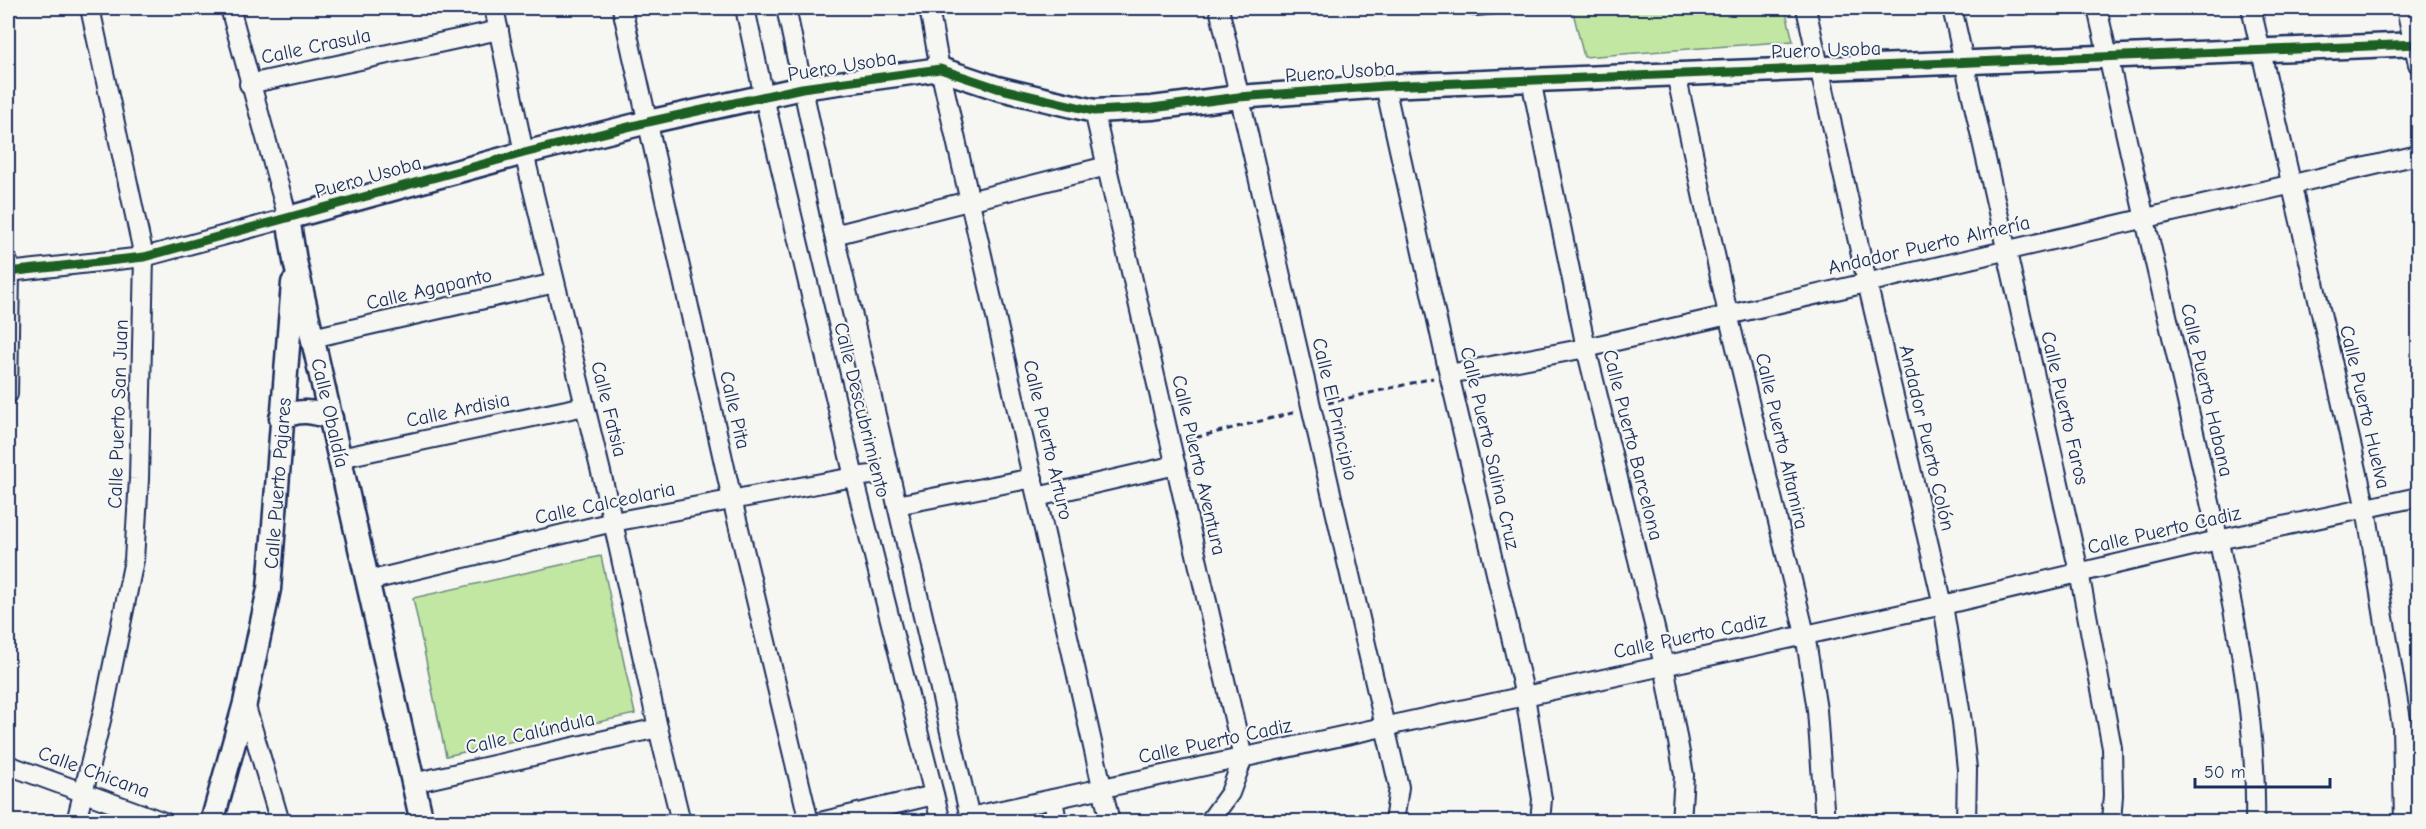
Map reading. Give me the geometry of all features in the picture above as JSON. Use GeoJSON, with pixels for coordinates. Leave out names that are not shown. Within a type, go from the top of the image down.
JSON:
{"type":"FeatureCollection","features":[{"type":"Feature","properties":{"kind":"street","name":"Calle Puerto San Juan"},"geometry":{"type":"LineString","coordinates":[[76,822],[105,704],[134,560],[140,479],[144,257],[90,8]]}},
{"type":"Feature","properties":{"kind":"street","name":"Calle Obaldía"},"geometry":{"type":"LineString","coordinates":[[230,8],[249,84],[288,218],[312,338],[422,822]]}},
{"type":"Feature","properties":{"kind":"street","name":"Calle Fatsia"},"geometry":{"type":"LineString","coordinates":[[494,8],[524,153],[613,522],[657,728],[681,822]]}},
{"type":"Feature","properties":{"kind":"street","name":"Calle Pita"},"geometry":{"type":"LineString","coordinates":[[622,8],[732,499],[809,822]]}},
{"type":"Feature","properties":{"kind":"street","name":"Calle Descubrimiento"},"geometry":{"type":"LineString","coordinates":[[746,8],[764,97],[854,477],[941,822]]}},
{"type":"Feature","properties":{"kind":"street","name":"Calle Descubrimiento"},"geometry":{"type":"LineString","coordinates":[[786,8],[834,235],[971,819]]}},
{"type":"Feature","properties":{"kind":"street","name":"Calle Puerto Arturo"},"geometry":{"type":"LineString","coordinates":[[929,8],[940,69],[1110,822]]}},
{"type":"Feature","properties":{"kind":"street","name":"Calle El Principio"},"geometry":{"type":"LineString","coordinates":[[1219,8],[1399,787],[1394,822]]}},
{"type":"Feature","properties":{"kind":"street","name":"Andador Puerto Colón"},"geometry":{"type":"LineString","coordinates":[[1806,8],[1867,282],[1943,604],[1965,746],[1966,822]]}},
{"type":"Feature","properties":{"kind":"street","name":"Calle Puerto Faros"},"geometry":{"type":"LineString","coordinates":[[1952,8],[2079,572],[2112,748],[2111,822]]}},
{"type":"Feature","properties":{"kind":"street","name":"Calle Puerto Habana"},"geometry":{"type":"LineString","coordinates":[[2097,8],[2218,540],[2245,687],[2253,756],[2255,822]]}},
{"type":"Feature","properties":{"kind":"street","name":"Calle Puerto Huelva"},"geometry":{"type":"LineString","coordinates":[[2251,8],[2366,509],[2410,730],[2404,822]]}},
{"type":"Feature","properties":{"kind":"street"},"geometry":{"type":"LineString","coordinates":[[2406,8],[2417,51]]}},
{"type":"Feature","properties":{"kind":"street","name":"Calle Crasula"},"geometry":{"type":"LineString","coordinates":[[249,84],[499,30]]}},
{"type":"Feature","properties":{"kind":"street","name":"Puero Usoba"},"geometry":{"type":"LineString","coordinates":[[288,218],[524,153],[648,122],[802,88],[940,69],[997,88],[1094,111],[1152,108],[1239,97],[1385,86],[2261,50],[2417,51]]}},
{"type":"Feature","properties":{"kind":"street","name":"Calle Puerto Altamira"},"geometry":{"type":"LineString","coordinates":[[1676,74],[1728,314],[1805,634],[1817,710],[1825,822]]}},
{"type":"Feature","properties":{"kind":"street","name":"Calle Puerto Barcelona"},"geometry":{"type":"LineString","coordinates":[[1531,80],[1586,348],[1664,665],[1684,775],[1681,822]]}},
{"type":"Feature","properties":{"kind":"street","name":"Calle Puerto Salina Cruz"},"geometry":{"type":"LineString","coordinates":[[1385,86],[1449,375],[1524,696],[1542,799],[1540,822]]}},
{"type":"Feature","properties":{"kind":"street","name":"Calle Puerto Aventura"},"geometry":{"type":"LineString","coordinates":[[1094,111],[1243,758]]}},
{"type":"Feature","properties":{"kind":"street","name":"Andador Puerto Almería"},"geometry":{"type":"LineString","coordinates":[[1449,375],[1586,348],[2418,155]]}},
{"type":"Feature","properties":{"kind":"street"},"geometry":{"type":"LineString","coordinates":[[834,235],[1107,166]]}},
{"type":"Feature","properties":{"kind":"street"},"geometry":{"type":"LineString","coordinates":[[8,394],[8,269],[144,257],[288,218]]}},
{"type":"Feature","properties":{"kind":"street","name":"Calle Puerto Pajares"},"geometry":{"type":"LineString","coordinates":[[212,822],[245,703],[269,588],[295,261]]}},
{"type":"Feature","properties":{"kind":"street","name":"Calle Agapanto"},"geometry":{"type":"LineString","coordinates":[[312,338],[555,283]]}},
{"type":"Feature","properties":{"kind":"street","name":"Calle Ardisia"},"geometry":{"type":"LineString","coordinates":[[340,458],[585,406]]}},
{"type":"Feature","properties":{"kind":"street"},"geometry":{"type":"LineString","coordinates":[[281,418],[292,412],[305,411],[331,418]]}},
{"type":"Feature","properties":{"kind":"street"},"geometry":{"type":"LineString","coordinates":[[1037,498],[1176,465]]}},
{"type":"Feature","properties":{"kind":"street","name":"Calle Calceolaria"},"geometry":{"type":"LineString","coordinates":[[368,581],[613,522],[854,477],[889,473]]}},
{"type":"Feature","properties":{"kind":"street"},"geometry":{"type":"LineString","coordinates":[[897,506],[1033,478]]}},
{"type":"Feature","properties":{"kind":"street","name":"Calle Puerto Cadiz"},"geometry":{"type":"LineString","coordinates":[[971,819],[1102,788],[1943,604],[2218,540],[2418,497]]}},
{"type":"Feature","properties":{"kind":"street","name":"Calle Puerto Pajares"},"geometry":{"type":"LineString","coordinates":[[245,703],[280,822]]}},
{"type":"Feature","properties":{"kind":"street","name":"Calle Calúndula"},"geometry":{"type":"LineString","coordinates":[[413,783],[657,728]]}},
{"type":"Feature","properties":{"kind":"street"},"geometry":{"type":"LineString","coordinates":[[1209,822],[1230,793],[1243,758]]}},
{"type":"Feature","properties":{"kind":"street","name":"Calle Chicana"},"geometry":{"type":"LineString","coordinates":[[8,765],[164,822]]}},
{"type":"Feature","properties":{"kind":"street"},"geometry":{"type":"LineString","coordinates":[[820,822],[934,795]]}},
{"type":"Feature","properties":{"kind":"street"},"geometry":{"type":"LineString","coordinates":[[1053,799],[1057,822]]}},
{"type":"Feature","properties":{"kind":"lane"},"geometry":{"type":"LineString","coordinates":[[1465,8],[1476,10],[1497,8]]}},
{"type":"Feature","properties":{"kind":"green space"},"geometry":{"type":"Polygon","coordinates":[[[1572,8],[1785,8],[1793,41],[1584,57],[1572,8]]]}},
{"type":"Feature","properties":{"kind":"green space"},"geometry":{"type":"Polygon","coordinates":[[[601,556],[635,714],[446,756],[413,598],[601,556]]]}},
{"type":"Feature","properties":{"kind":"cycle path"},"geometry":{"type":"LineString","coordinates":[[8,272],[144,257],[524,153],[648,122],[802,88],[940,69],[997,88],[1094,111],[1152,108],[1239,97],[1385,86],[2418,44]]}}]}
